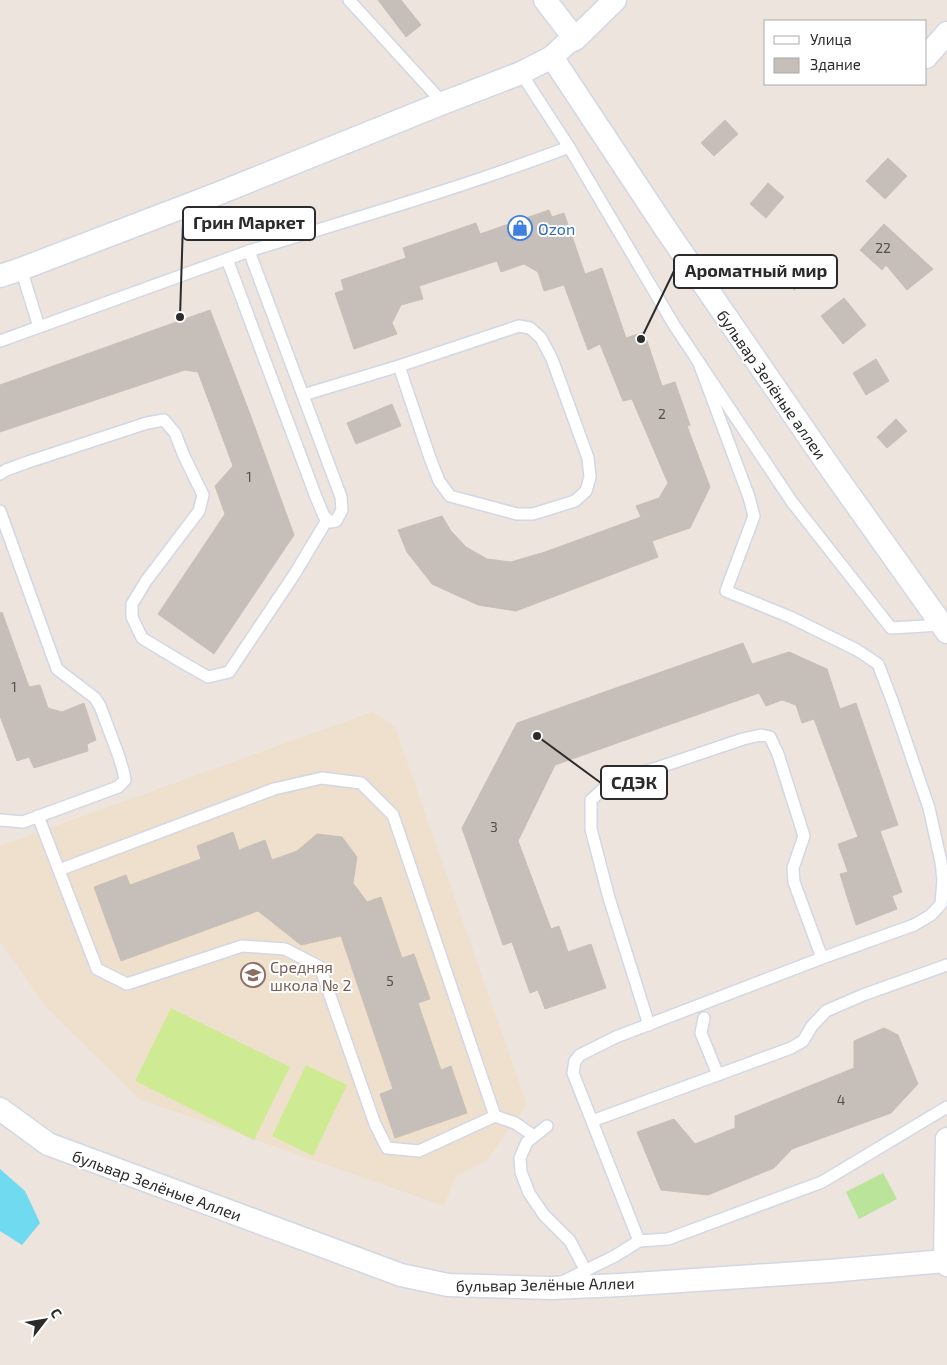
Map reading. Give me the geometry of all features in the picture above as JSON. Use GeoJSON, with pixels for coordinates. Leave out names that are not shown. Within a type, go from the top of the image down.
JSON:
{"type":"FeatureCollection","features":[{"type":"Feature","properties":{"kind":"street"},"geometry":{"type":"LineString","coordinates":[[545,0],[575,39]]}},
{"type":"Feature","properties":{"kind":"street"},"geometry":{"type":"LineString","coordinates":[[0,276],[217,194],[521,73],[552,57],[567,43],[575,39],[615,0]]}},
{"type":"Feature","properties":{"kind":"street"},"geometry":{"type":"LineString","coordinates":[[927,56],[947,33]]}},
{"type":"Feature","properties":{"kind":"street","name":"бульвар Зелёные аллеи"},"geometry":{"type":"LineString","coordinates":[[552,57],[664,228],[944,629]]}},
{"type":"Feature","properties":{"kind":"street","name":"бульвар Зелёные Аллеи"},"geometry":{"type":"LineString","coordinates":[[0,1109],[48,1144],[401,1275],[448,1285],[551,1288],[620,1285],[946,1263]]}},
{"type":"Feature","properties":{"kind":"street"},"geometry":{"type":"LineString","coordinates":[[946,1263],[947,1139]]}},
{"type":"Feature","properties":{"kind":"lane"},"geometry":{"type":"LineString","coordinates":[[349,0],[443,103]]}},
{"type":"Feature","properties":{"kind":"lane"},"geometry":{"type":"LineString","coordinates":[[521,73],[569,147],[674,325],[792,502],[891,628],[944,629]]}},
{"type":"Feature","properties":{"kind":"lane"},"geometry":{"type":"LineString","coordinates":[[0,341],[249,251],[417,200],[514,168],[569,147]]}},
{"type":"Feature","properties":{"kind":"lane"},"geometry":{"type":"LineString","coordinates":[[227,259],[309,481],[324,516],[330,522],[336,521],[342,510],[341,497],[249,251]]}},
{"type":"Feature","properties":{"kind":"lane"},"geometry":{"type":"LineString","coordinates":[[21,269],[39,327]]}},
{"type":"Feature","properties":{"kind":"lane"},"geometry":{"type":"LineString","coordinates":[[303,395],[399,366],[519,326],[530,328],[541,338],[552,359],[588,458],[590,477],[586,491],[575,501],[533,514],[517,514],[450,496],[439,480],[430,458],[399,366]]}},
{"type":"Feature","properties":{"kind":"lane"},"geometry":{"type":"LineString","coordinates":[[639,1241],[573,1073],[575,1061],[580,1055],[616,1037],[914,925],[931,915],[941,904],[943,880],[942,862],[929,808],[878,664],[857,650],[790,617],[726,591],[754,516],[749,497],[699,363]]}},
{"type":"Feature","properties":{"kind":"lane"},"geometry":{"type":"LineString","coordinates":[[0,474],[28,462],[147,423],[164,420],[175,433],[203,496],[199,511],[146,581],[132,604],[132,617],[142,638],[208,677],[229,672],[294,575],[327,520]]}},
{"type":"Feature","properties":{"kind":"lane"},"geometry":{"type":"LineString","coordinates":[[0,511],[57,669],[95,698],[100,706],[118,754],[125,780],[118,787],[23,822],[0,820]]}},
{"type":"Feature","properties":{"kind":"lane"},"geometry":{"type":"LineString","coordinates":[[648,1025],[590,829],[591,800],[612,781],[743,739],[761,735],[770,737],[778,754],[804,836],[793,868],[794,882],[822,958]]}},
{"type":"Feature","properties":{"kind":"lane"},"geometry":{"type":"LineString","coordinates":[[59,870],[274,789],[322,778],[361,783],[393,815],[495,1116]]}},
{"type":"Feature","properties":{"kind":"lane"},"geometry":{"type":"LineString","coordinates":[[38,816],[97,969],[127,984],[242,946],[285,949],[320,967],[375,1124],[387,1148],[419,1151],[495,1116],[515,1123],[534,1136]]}},
{"type":"Feature","properties":{"kind":"lane"},"geometry":{"type":"LineString","coordinates":[[592,1121],[791,1048],[803,1041],[812,1026],[826,1011],[863,995],[947,965]]}},
{"type":"Feature","properties":{"kind":"lane"},"geometry":{"type":"LineString","coordinates":[[704,1018],[701,1033],[718,1074]]}},
{"type":"Feature","properties":{"kind":"lane"},"geometry":{"type":"LineString","coordinates":[[551,1288],[639,1241],[668,1239],[822,1182],[947,1107]]}},
{"type":"Feature","properties":{"kind":"lane"},"geometry":{"type":"LineString","coordinates":[[547,1126],[527,1142],[520,1158],[521,1172],[529,1193],[544,1214],[570,1241],[586,1270]]}},
{"type":"Feature","properties":{"kind":"shaded area","name":"Средняя школа № 2"},"geometry":{"type":"Polygon","coordinates":[[[372,712],[395,727],[527,1105],[486,1161],[456,1176],[444,1206],[139,1099],[47,1008],[0,942],[0,846],[372,712]]]}},
{"type":"Feature","properties":{"kind":"green space"},"geometry":{"type":"Polygon","coordinates":[[[171,1008],[290,1067],[254,1140],[135,1081],[171,1008]]]}},
{"type":"Feature","properties":{"kind":"green space"},"geometry":{"type":"Polygon","coordinates":[[[306,1065],[347,1085],[313,1156],[272,1136],[306,1065]]]}},
{"type":"Feature","properties":{"kind":"green space"},"geometry":{"type":"Polygon","coordinates":[[[883,1173],[897,1199],[859,1219],[846,1192],[883,1173]]]}},
{"type":"Feature","properties":{"kind":"water"},"geometry":{"type":"Polygon","coordinates":[[[0,1169],[25,1191],[40,1223],[22,1245],[0,1231],[0,1169]]]}},
{"type":"Feature","properties":{"kind":"building"},"geometry":{"type":"Polygon","coordinates":[[[378,0],[401,0],[421,25],[406,37],[378,0]]]}},
{"type":"Feature","properties":{"kind":"building"},"geometry":{"type":"Polygon","coordinates":[[[725,120],[738,134],[714,156],[701,143],[725,120]]]}},
{"type":"Feature","properties":{"kind":"building"},"geometry":{"type":"Polygon","coordinates":[[[888,158],[907,176],[885,199],[866,181],[888,158]]]}},
{"type":"Feature","properties":{"kind":"building"},"geometry":{"type":"Polygon","coordinates":[[[768,183],[784,197],[766,218],[750,204],[768,183]]]}},
{"type":"Feature","properties":{"kind":"building"},"geometry":{"type":"Polygon","coordinates":[[[549,210],[552,217],[564,213],[585,274],[602,268],[626,338],[644,332],[662,386],[675,382],[690,425],[687,426],[710,487],[690,528],[652,541],[658,557],[516,611],[478,605],[432,584],[407,552],[398,530],[442,516],[451,531],[466,547],[487,559],[511,562],[545,552],[641,517],[636,506],[659,498],[668,483],[632,399],[623,401],[600,344],[588,350],[564,285],[544,291],[538,272],[524,264],[501,272],[497,261],[419,286],[423,299],[401,305],[392,323],[397,334],[354,349],[335,293],[344,290],[341,280],[406,258],[403,248],[476,223],[480,234],[549,210]]]}},
{"type":"Feature","properties":{"kind":"building"},"geometry":{"type":"Polygon","coordinates":[[[884,224],[933,269],[907,290],[886,265],[882,270],[860,250],[884,224]]]}},
{"type":"Feature","properties":{"kind":"building"},"geometry":{"type":"Polygon","coordinates":[[[796,256],[812,276],[794,290],[778,271],[796,256]]]}},
{"type":"Feature","properties":{"kind":"building"},"geometry":{"type":"Polygon","coordinates":[[[844,298],[866,325],[843,344],[821,316],[844,298]]]}},
{"type":"Feature","properties":{"kind":"building"},"geometry":{"type":"Polygon","coordinates":[[[210,310],[294,535],[214,654],[158,614],[225,514],[215,486],[233,466],[198,372],[185,370],[0,432],[0,385],[210,310]]]}},
{"type":"Feature","properties":{"kind":"building"},"geometry":{"type":"Polygon","coordinates":[[[876,359],[889,381],[866,395],[853,373],[876,359]]]}},
{"type":"Feature","properties":{"kind":"building"},"geometry":{"type":"Polygon","coordinates":[[[392,404],[401,426],[356,444],[347,423],[392,404]]]}},
{"type":"Feature","properties":{"kind":"building"},"geometry":{"type":"Polygon","coordinates":[[[896,419],[907,431],[887,448],[877,437],[896,419]]]}},
{"type":"Feature","properties":{"kind":"building"},"geometry":{"type":"Polygon","coordinates":[[[2,612],[29,687],[40,685],[48,708],[62,712],[84,703],[96,740],[87,744],[88,751],[34,768],[29,757],[17,761],[0,716],[0,613],[2,612]]]}},
{"type":"Feature","properties":{"kind":"building"},"geometry":{"type":"Polygon","coordinates":[[[743,643],[752,664],[789,652],[827,669],[840,709],[856,703],[898,825],[880,831],[902,892],[892,896],[897,909],[856,925],[840,874],[848,872],[838,844],[858,837],[814,719],[802,723],[796,705],[782,700],[766,706],[759,693],[555,765],[518,841],[551,929],[559,926],[568,952],[591,944],[606,988],[545,1009],[538,990],[530,993],[512,942],[503,945],[462,828],[517,723],[743,643]]]}},
{"type":"Feature","properties":{"kind":"building"},"geometry":{"type":"Polygon","coordinates":[[[233,832],[239,850],[265,840],[272,860],[297,851],[317,834],[342,837],[357,857],[353,883],[367,902],[381,897],[402,958],[414,954],[430,999],[418,1003],[441,1070],[451,1066],[467,1113],[395,1138],[380,1094],[393,1089],[341,936],[301,945],[258,911],[121,961],[94,887],[126,875],[130,885],[201,859],[197,846],[233,832]]]}},
{"type":"Feature","properties":{"kind":"building"},"geometry":{"type":"Polygon","coordinates":[[[884,1028],[898,1035],[918,1084],[891,1113],[792,1149],[774,1168],[708,1195],[661,1190],[637,1132],[674,1119],[695,1144],[735,1128],[735,1116],[854,1068],[854,1041],[884,1028]]]}},
{"type":"Feature","properties":{"kind":"place","name":"Ozon"},"geometry":{"type":"Point","coordinates":[520,228]}},
{"type":"Feature","properties":{"kind":"place","name":"Грин Маркет"},"geometry":{"type":"Point","coordinates":[180,317]}},
{"type":"Feature","properties":{"kind":"place","name":"Ароматный мир"},"geometry":{"type":"Point","coordinates":[641,339]}},
{"type":"Feature","properties":{"kind":"place","name":"СДЭК"},"geometry":{"type":"Point","coordinates":[537,736]}},
{"type":"Feature","properties":{"kind":"place","name":"Средняя школа № 2"},"geometry":{"type":"Point","coordinates":[253,975]}}]}
